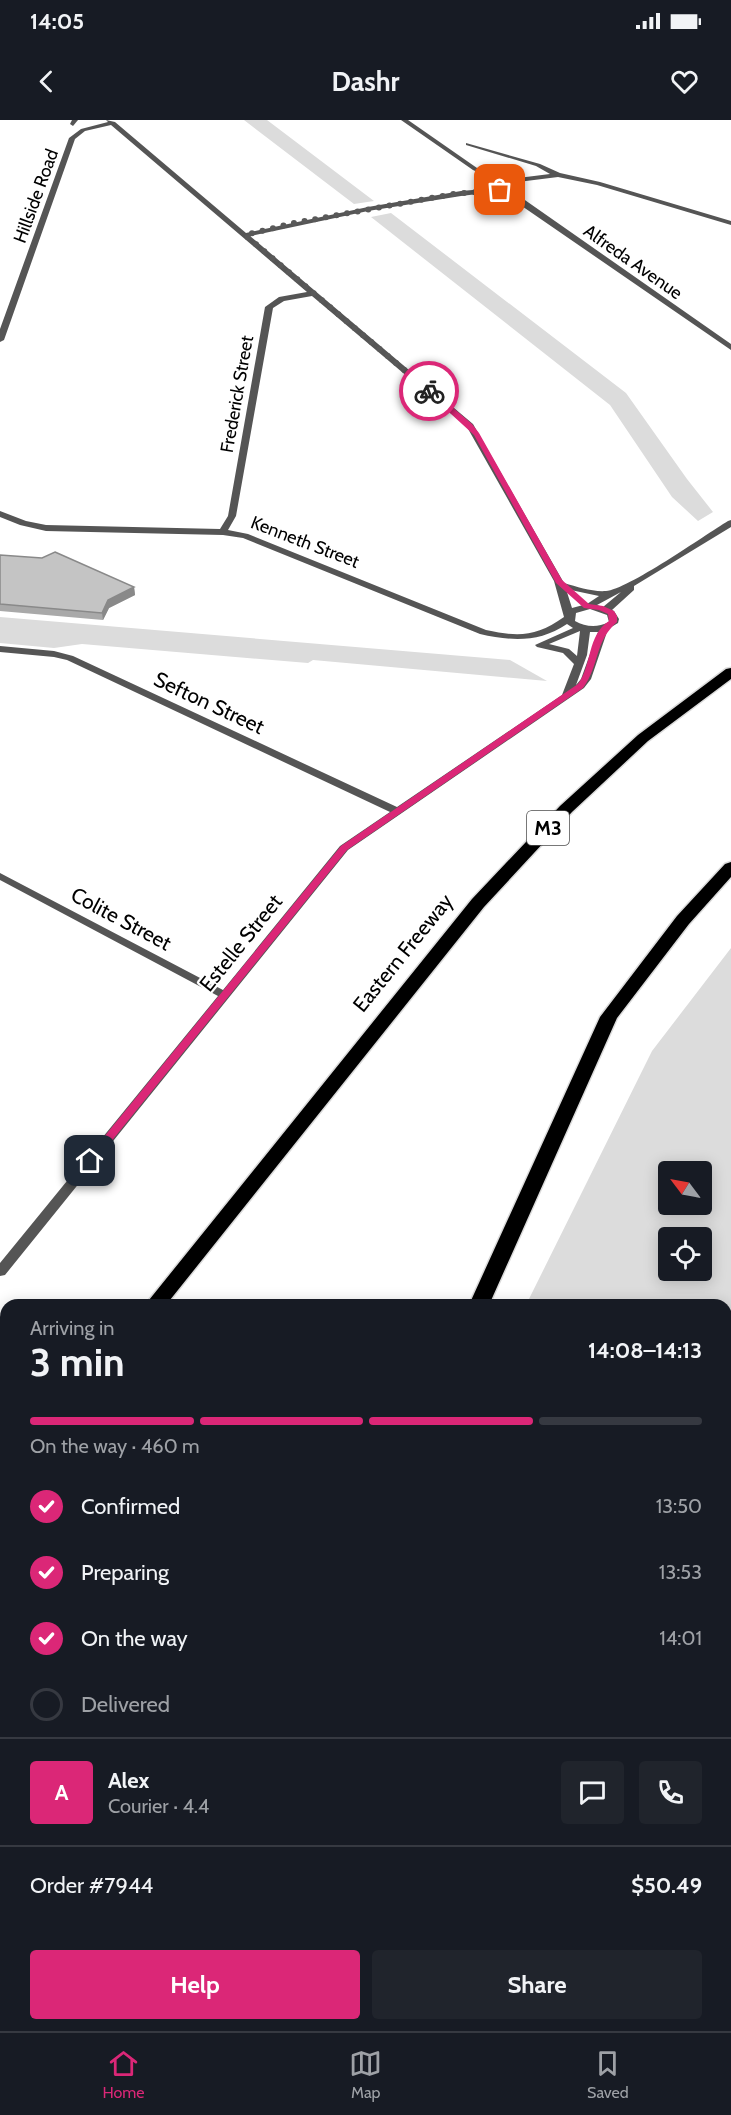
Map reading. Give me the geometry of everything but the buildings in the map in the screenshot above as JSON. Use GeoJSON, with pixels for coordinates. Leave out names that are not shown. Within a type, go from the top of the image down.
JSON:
{"type":"FeatureCollection","features":[{"type":"Feature","properties":{"kind":"highway","name":"Eastern Freeway"},"geometry":{"type":"LineString","coordinates":[[160,1299],[478,903],[566,809],[643,738],[731,672]]}},
{"type":"Feature","properties":{"kind":"highway"},"geometry":{"type":"LineString","coordinates":[[482,1299],[609,1017],[683,920],[731,867]]}},
{"type":"Feature","properties":{"kind":"street","name":"Alfreda Avenue"},"geometry":{"type":"LineString","coordinates":[[404,120],[475,169],[505,184],[519,200]]}},
{"type":"Feature","properties":{"kind":"street"},"geometry":{"type":"LineString","coordinates":[[111,122],[470,426],[561,584],[570,622],[582,628],[604,628]]}},
{"type":"Feature","properties":{"kind":"street","name":"Hillside Road"},"geometry":{"type":"LineString","coordinates":[[0,340],[72,138],[83,130],[111,122]]}},
{"type":"Feature","properties":{"kind":"street"},"geometry":{"type":"LineString","coordinates":[[468,144],[538,165],[561,175],[598,183],[731,223]]}},
{"type":"Feature","properties":{"kind":"street","name":"Alfreda Avenue"},"geometry":{"type":"LineString","coordinates":[[475,169],[490,187],[519,200],[731,348]]}},
{"type":"Feature","properties":{"kind":"street"},"geometry":{"type":"LineString","coordinates":[[243,233],[539,177],[561,175]]}},
{"type":"Feature","properties":{"kind":"street"},"geometry":{"type":"LineString","coordinates":[[490,187],[505,184]]}},
{"type":"Feature","properties":{"kind":"street","name":"Frederick Street"},"geometry":{"type":"LineString","coordinates":[[223,532],[232,516],[269,307],[282,299],[314,293]]}},
{"type":"Feature","properties":{"kind":"street","name":"Kenneth Street"},"geometry":{"type":"LineString","coordinates":[[0,514],[23,523],[46,528],[223,532],[263,542],[514,646],[536,645],[582,628]]}},
{"type":"Feature","properties":{"kind":"street"},"geometry":{"type":"LineString","coordinates":[[589,606],[636,582],[731,523]]}},
{"type":"Feature","properties":{"kind":"street"},"geometry":{"type":"LineString","coordinates":[[561,584],[589,606],[606,610],[636,582]]}},
{"type":"Feature","properties":{"kind":"street"},"geometry":{"type":"LineString","coordinates":[[561,584],[586,592],[609,594]]}},
{"type":"Feature","properties":{"kind":"street","name":"Kenneth Street"},"geometry":{"type":"LineString","coordinates":[[483,632],[512,638],[533,638],[550,632],[569,616],[589,606]]}},
{"type":"Feature","properties":{"kind":"street","name":"Estelle Street"},"geometry":{"type":"LineString","coordinates":[[0,1272],[344,848],[580,686],[586,679],[604,628],[613,622],[614,619],[606,610]]}},
{"type":"Feature","properties":{"kind":"street"},"geometry":{"type":"LineString","coordinates":[[565,697],[585,644],[582,628]]}},
{"type":"Feature","properties":{"kind":"street"},"geometry":{"type":"LineString","coordinates":[[536,645],[566,651],[579,663]]}},
{"type":"Feature","properties":{"kind":"street","name":"Sefton Street"},"geometry":{"type":"LineString","coordinates":[[0,649],[54,654],[70,658],[396,811]]}},
{"type":"Feature","properties":{"kind":"street","name":"Colite Street"},"geometry":{"type":"LineString","coordinates":[[0,876],[224,995]]}},
{"type":"Feature","properties":{"kind":"shaded area"},"geometry":{"type":"Polygon","coordinates":[[[244,120],[267,120],[374,201],[354,204],[244,120]]]}},
{"type":"Feature","properties":{"kind":"shaded area"},"geometry":{"type":"Polygon","coordinates":[[[391,213],[626,393],[713,512],[698,521],[672,497],[610,405],[371,217],[391,213]]]}},
{"type":"Feature","properties":{"kind":"shaded area"},"geometry":{"type":"Polygon","coordinates":[[[0,617],[510,660],[547,681],[313,660],[308,663],[82,644],[54,648],[0,643],[0,617]]]}},
{"type":"Feature","properties":{"kind":"shaded area"},"geometry":{"type":"Polygon","coordinates":[[[731,948],[731,1299],[529,1299],[652,1051],[731,948]]]}},
{"type":"Feature","properties":{"kind":"way so far"},"geometry":{"type":"LineString","coordinates":[[429,391],[245,235],[294,223],[453,194],[500,190]]}},
{"type":"Feature","properties":{"kind":"route"},"geometry":{"type":"LineString","coordinates":[[90,1161],[344,848],[580,686],[586,679],[604,628],[613,622],[614,616],[611,613],[601,608],[587,607],[559,582],[477,434],[429,391]]}}]}
